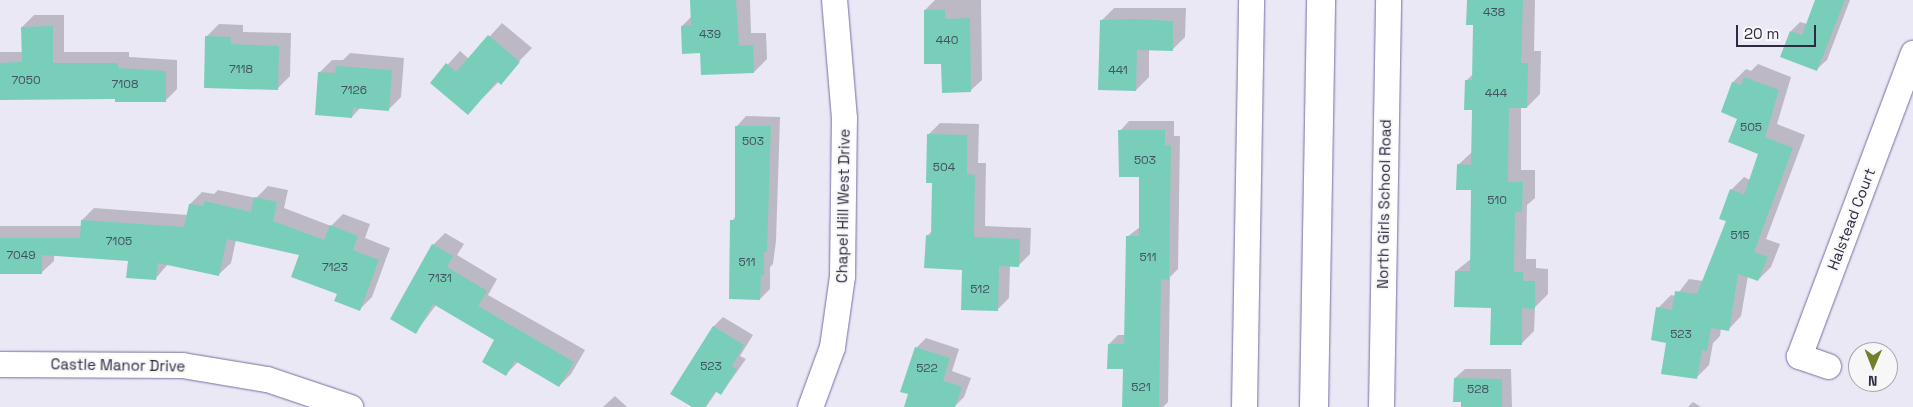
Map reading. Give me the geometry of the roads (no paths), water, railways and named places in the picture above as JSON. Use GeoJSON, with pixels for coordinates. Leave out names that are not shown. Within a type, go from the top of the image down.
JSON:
{"type":"FeatureCollection","features":[{"type":"Feature","properties":{"kind":"main road"},"geometry":{"type":"LineString","coordinates":[[1314,407],[1321,0]]}},
{"type":"Feature","properties":{"kind":"street","name":"Chapel Hill West Drive"},"geometry":{"type":"LineString","coordinates":[[810,407],[832,347],[841,292],[844,118],[834,0]]}},
{"type":"Feature","properties":{"kind":"street"},"geometry":{"type":"LineString","coordinates":[[1244,407],[1251,0]]}},
{"type":"Feature","properties":{"kind":"street","name":"North Girls School Road"},"geometry":{"type":"LineString","coordinates":[[1381,407],[1388,0]]}},
{"type":"Feature","properties":{"kind":"street","name":"Halstead Court"},"geometry":{"type":"LineString","coordinates":[[1828,366],[1799,356],[1913,53]]}},
{"type":"Feature","properties":{"kind":"street","name":"Castle Manor Drive"},"geometry":{"type":"LineString","coordinates":[[0,364],[182,365],[267,379],[350,407]]}}]}
